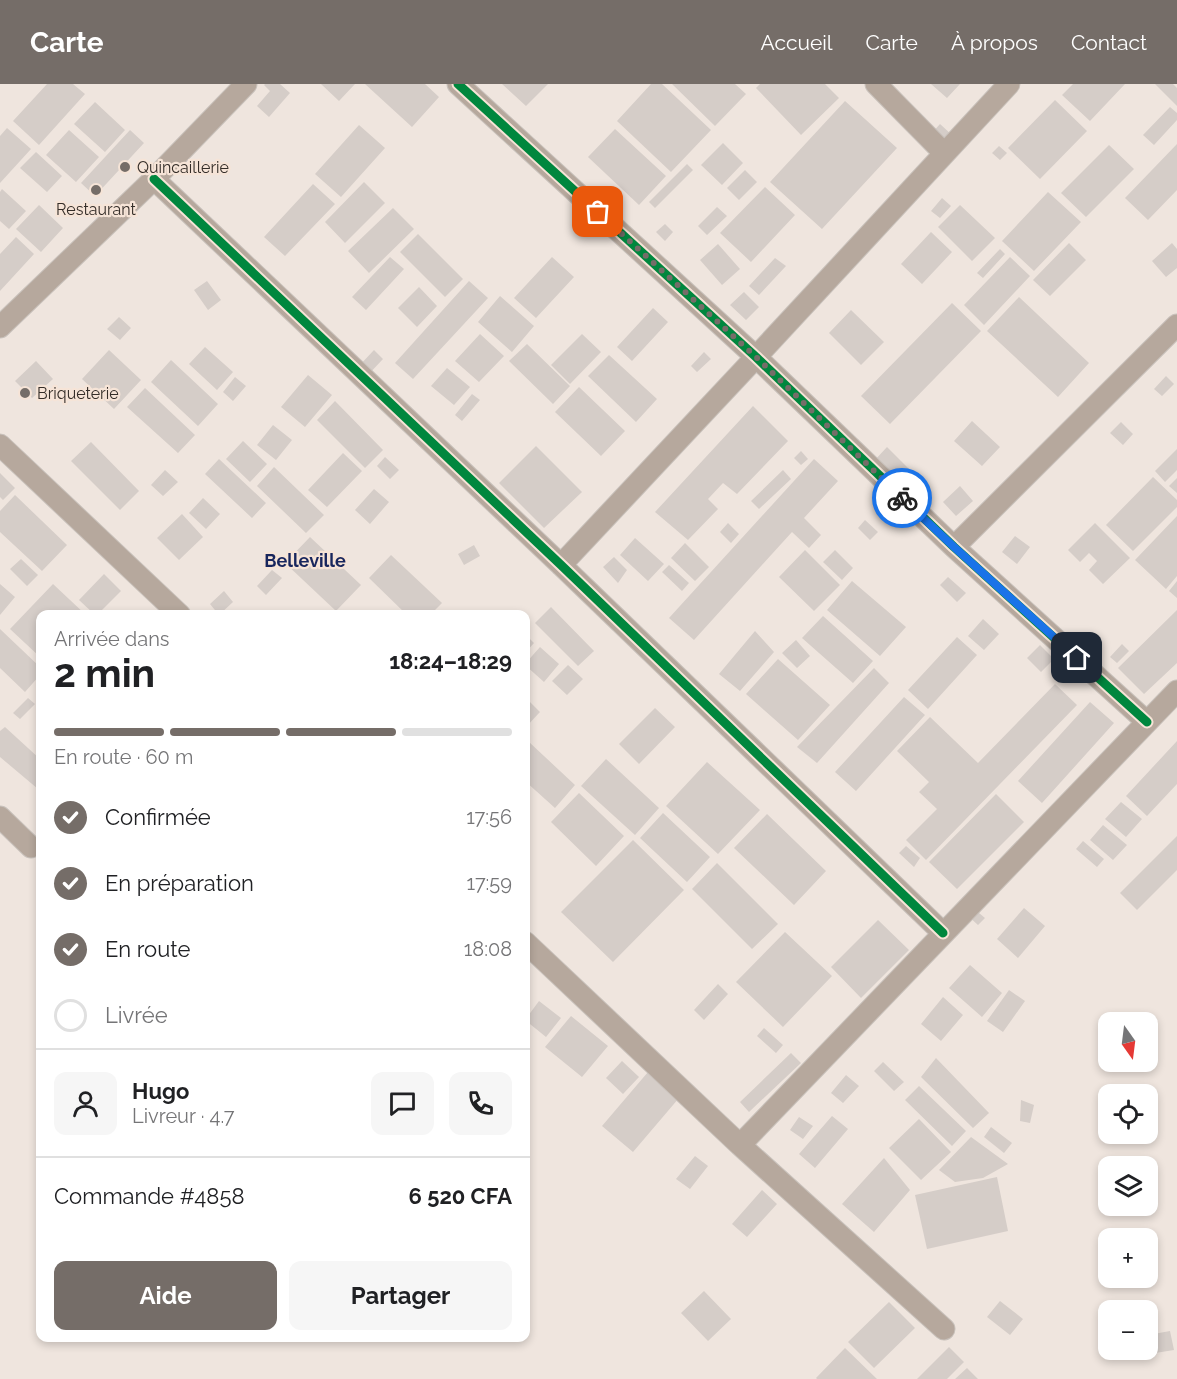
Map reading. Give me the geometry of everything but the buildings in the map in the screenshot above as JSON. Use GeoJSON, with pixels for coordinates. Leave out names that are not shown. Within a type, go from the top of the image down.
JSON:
{"type":"FeatureCollection","features":[{"type":"Feature","properties":{"kind":"street"},"geometry":{"type":"LineString","coordinates":[[0,327],[154,179],[246,84]]}},
{"type":"Feature","properties":{"kind":"street"},"geometry":{"type":"LineString","coordinates":[[458,84],[756,357],[954,547],[1147,722]]}},
{"type":"Feature","properties":{"kind":"street"},"geometry":{"type":"LineString","coordinates":[[876,84],[944,153]]}},
{"type":"Feature","properties":{"kind":"street"},"geometry":{"type":"LineString","coordinates":[[561,565],[1009,84]]}},
{"type":"Feature","properties":{"kind":"street"},"geometry":{"type":"LineString","coordinates":[[154,179],[944,933]]}},
{"type":"Feature","properties":{"kind":"street"},"geometry":{"type":"LineString","coordinates":[[954,547],[1174,333]]}},
{"type":"Feature","properties":{"kind":"street"},"geometry":{"type":"LineString","coordinates":[[0,445],[175,610]]}},
{"type":"Feature","properties":{"kind":"street"},"geometry":{"type":"LineString","coordinates":[[740,1145],[1177,692]]}},
{"type":"Feature","properties":{"kind":"street"},"geometry":{"type":"LineString","coordinates":[[0,817],[32,847]]}},
{"type":"Feature","properties":{"kind":"street"},"geometry":{"type":"LineString","coordinates":[[530,947],[740,1145],[944,1329]]}},
{"type":"Feature","properties":{"kind":"cycle path"},"geometry":{"type":"LineString","coordinates":[[458,84],[756,357],[954,547],[1147,722]]}},
{"type":"Feature","properties":{"kind":"cycle path"},"geometry":{"type":"LineString","coordinates":[[154,179],[561,565],[943,933]]}},
{"type":"Feature","properties":{"kind":"way so far"},"geometry":{"type":"LineString","coordinates":[[598,212],[756,357],[902,498]]}},
{"type":"Feature","properties":{"kind":"place","name":"Quincaillerie"},"geometry":{"type":"Point","coordinates":[125,167]}},
{"type":"Feature","properties":{"kind":"place","name":"Restaurant"},"geometry":{"type":"Point","coordinates":[96,190]}},
{"type":"Feature","properties":{"kind":"place","name":"Briqueterie"},"geometry":{"type":"Point","coordinates":[25,393]}},
{"type":"Feature","properties":{"kind":"district","name":"Belleville"},"geometry":{"type":"Point","coordinates":[305,561]}},
{"type":"Feature","properties":{"kind":"route"},"geometry":{"type":"LineString","coordinates":[[902,498],[1077,658]]}}]}
